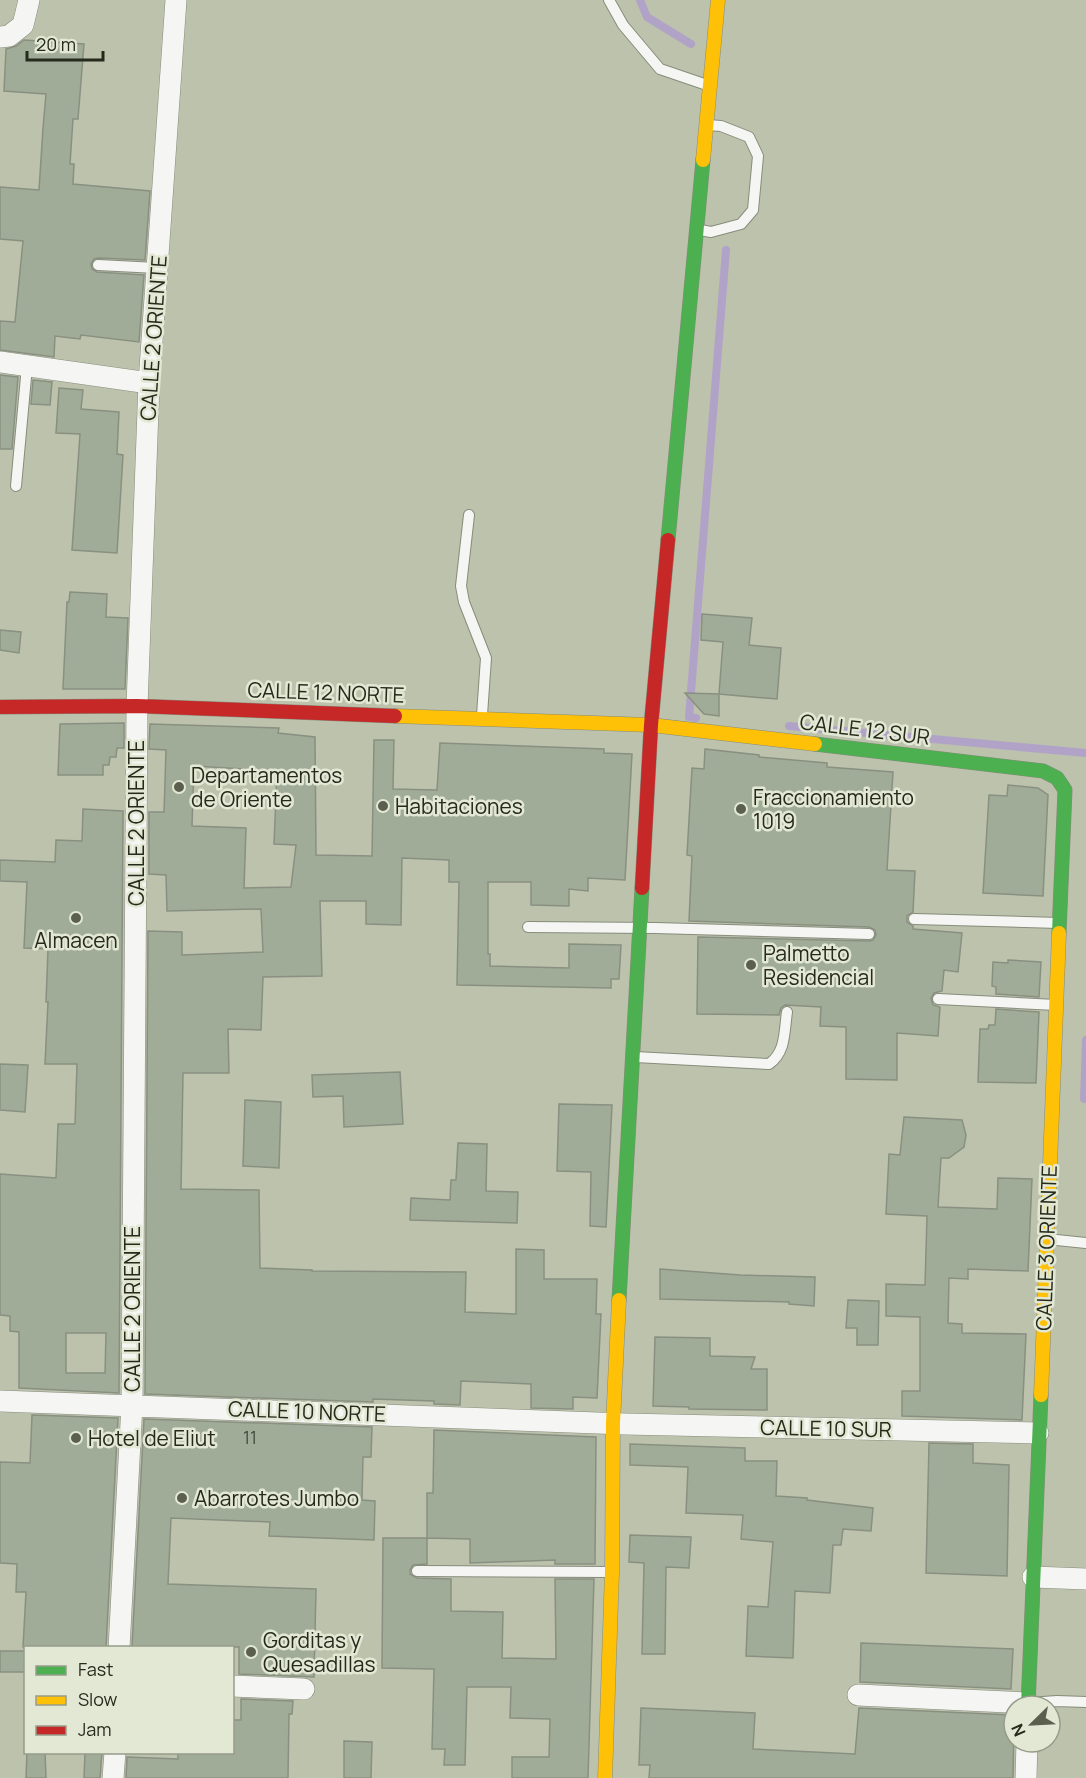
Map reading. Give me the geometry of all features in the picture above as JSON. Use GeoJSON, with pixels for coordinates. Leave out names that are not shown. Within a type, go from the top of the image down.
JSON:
{"type":"FeatureCollection","features":[{"type":"Feature","properties":{"kind":"street"},"geometry":{"type":"LineString","coordinates":[[0,38],[9,36],[24,25],[29,0]]}},
{"type":"Feature","properties":{"kind":"street","name":"CALLE 2 ORIENTE"},"geometry":{"type":"LineString","coordinates":[[119,1646],[132,1404],[137,706],[149,383],[176,0]]}},
{"type":"Feature","properties":{"kind":"street"},"geometry":{"type":"LineString","coordinates":[[615,1778],[605,1778],[612,1572],[613,1423],[639,928],[651,725],[718,0]]}},
{"type":"Feature","properties":{"kind":"street"},"geometry":{"type":"LineString","coordinates":[[0,362],[149,383]]}},
{"type":"Feature","properties":{"kind":"street","name":"CALLE 12 NORTE"},"geometry":{"type":"LineString","coordinates":[[0,707],[137,706],[651,725]]}},
{"type":"Feature","properties":{"kind":"street","name":"CALLE 12 SUR"},"geometry":{"type":"LineString","coordinates":[[651,725],[1043,771],[1057,778],[1065,790]]}},
{"type":"Feature","properties":{"kind":"street","name":"CALLE 3 ORIENTE"},"geometry":{"type":"LineString","coordinates":[[1028,1694],[1065,790]]}},
{"type":"Feature","properties":{"kind":"street","name":"CALLE 10 NORTE"},"geometry":{"type":"LineString","coordinates":[[0,1401],[613,1423]]}},
{"type":"Feature","properties":{"kind":"street","name":"CALLE 10 SUR"},"geometry":{"type":"LineString","coordinates":[[613,1423],[1038,1433]]}},
{"type":"Feature","properties":{"kind":"street"},"geometry":{"type":"LineString","coordinates":[[1033,1577],[1086,1579]]}},
{"type":"Feature","properties":{"kind":"street"},"geometry":{"type":"LineString","coordinates":[[234,1686],[304,1689]]}},
{"type":"Feature","properties":{"kind":"street"},"geometry":{"type":"LineString","coordinates":[[858,1695],[1002,1703]]}},
{"type":"Feature","properties":{"kind":"street"},"geometry":{"type":"LineString","coordinates":[[113,1778],[115,1754]]}},
{"type":"Feature","properties":{"kind":"street"},"geometry":{"type":"LineString","coordinates":[[1026,1778],[1027,1754]]}},
{"type":"Feature","properties":{"kind":"lane"},"geometry":{"type":"LineString","coordinates":[[609,0],[623,25],[660,69],[710,86]]}},
{"type":"Feature","properties":{"kind":"lane"},"geometry":{"type":"LineString","coordinates":[[697,230],[711,232],[741,224],[753,210],[758,156],[749,137],[721,126],[706,125]]}},
{"type":"Feature","properties":{"kind":"lane"},"geometry":{"type":"LineString","coordinates":[[98,265],[157,267]]}},
{"type":"Feature","properties":{"kind":"lane"},"geometry":{"type":"LineString","coordinates":[[16,486],[27,366]]}},
{"type":"Feature","properties":{"kind":"lane"},"geometry":{"type":"LineString","coordinates":[[469,515],[461,586],[464,602],[486,658],[482,719]]}},
{"type":"Feature","properties":{"kind":"lane"},"geometry":{"type":"LineString","coordinates":[[914,919],[1060,923]]}},
{"type":"Feature","properties":{"kind":"lane"},"geometry":{"type":"LineString","coordinates":[[528,927],[869,934]]}},
{"type":"Feature","properties":{"kind":"lane"},"geometry":{"type":"LineString","coordinates":[[938,999],[1056,1005]]}},
{"type":"Feature","properties":{"kind":"lane"},"geometry":{"type":"LineString","coordinates":[[632,1057],[769,1064],[778,1058],[781,1051],[787,1012]]}},
{"type":"Feature","properties":{"kind":"lane"},"geometry":{"type":"LineString","coordinates":[[1047,1239],[1086,1243]]}},
{"type":"Feature","properties":{"kind":"lane"},"geometry":{"type":"LineString","coordinates":[[417,1571],[612,1572]]}},
{"type":"Feature","properties":{"kind":"lane"},"geometry":{"type":"LineString","coordinates":[[1062,1701],[1086,1702]]}},
{"type":"Feature","properties":{"kind":"building"},"geometry":{"type":"Polygon","coordinates":[[[24,40],[84,44],[78,119],[73,119],[70,164],[74,164],[73,184],[150,191],[145,260],[98,258],[94,259],[91,264],[92,269],[97,272],[144,275],[139,342],[81,335],[80,339],[55,336],[54,357],[0,350],[0,321],[15,322],[23,241],[0,239],[0,187],[39,190],[46,94],[4,91],[6,49],[24,40]]]}},
{"type":"Feature","properties":{"kind":"building"},"geometry":{"type":"Polygon","coordinates":[[[0,375],[18,377],[12,449],[0,449],[0,375]]]}},
{"type":"Feature","properties":{"kind":"building"},"geometry":{"type":"Polygon","coordinates":[[[33,380],[52,382],[50,405],[31,404],[33,380]]]}},
{"type":"Feature","properties":{"kind":"building"},"geometry":{"type":"Polygon","coordinates":[[[59,388],[83,390],[81,409],[119,412],[117,454],[123,455],[117,553],[72,550],[80,434],[56,433],[59,388]]]}},
{"type":"Feature","properties":{"kind":"building"},"geometry":{"type":"Polygon","coordinates":[[[70,592],[107,594],[106,617],[128,618],[125,689],[63,689],[67,602],[69,602],[70,592]]]}},
{"type":"Feature","properties":{"kind":"building"},"geometry":{"type":"Polygon","coordinates":[[[702,614],[752,618],[749,645],[781,648],[777,699],[719,694],[723,642],[701,640],[702,614]]]}},
{"type":"Feature","properties":{"kind":"building"},"geometry":{"type":"Polygon","coordinates":[[[0,630],[21,632],[19,653],[0,650],[0,630]]]}},
{"type":"Feature","properties":{"kind":"building"},"geometry":{"type":"Polygon","coordinates":[[[685,693],[719,694],[719,716],[704,714],[685,693]]]}},
{"type":"Feature","properties":{"kind":"building"},"geometry":{"type":"Polygon","coordinates":[[[124,723],[124,748],[117,748],[116,757],[110,757],[109,765],[103,765],[103,775],[58,775],[60,724],[124,723]]]}},
{"type":"Feature","properties":{"kind":"building"},"geometry":{"type":"Polygon","coordinates":[[[150,724],[279,728],[278,733],[315,737],[316,855],[372,856],[374,740],[394,740],[393,789],[437,790],[440,743],[604,749],[604,753],[632,754],[625,880],[588,878],[588,891],[569,889],[569,906],[531,905],[531,882],[488,882],[490,966],[569,968],[569,944],[621,945],[619,979],[611,979],[611,988],[457,985],[459,882],[449,882],[449,860],[402,858],[401,925],[366,924],[366,901],[320,901],[322,976],[263,977],[261,1030],[228,1029],[229,1073],[183,1073],[181,1189],[259,1190],[260,1268],[312,1271],[466,1272],[465,1312],[516,1314],[516,1249],[544,1250],[544,1279],[597,1279],[596,1314],[601,1314],[597,1398],[573,1397],[573,1409],[531,1408],[531,1384],[461,1381],[460,1405],[434,1404],[434,1401],[373,1399],[373,1402],[145,1394],[148,931],[182,932],[182,955],[263,952],[261,909],[167,911],[166,875],[149,874],[149,812],[164,812],[166,750],[149,749],[150,724]],[[194,766],[192,826],[246,828],[244,888],[291,887],[296,845],[274,844],[277,771],[194,766]]]}},
{"type":"Feature","properties":{"kind":"building"},"geometry":{"type":"Polygon","coordinates":[[[705,749],[827,763],[827,767],[893,772],[887,870],[915,871],[913,912],[907,916],[907,922],[913,926],[913,929],[962,933],[958,972],[944,970],[942,991],[934,993],[931,998],[933,1005],[940,1007],[938,1036],[897,1033],[897,1080],[846,1079],[846,1027],[820,1026],[821,1007],[785,1005],[781,1008],[779,1015],[697,1014],[698,937],[869,941],[873,940],[876,935],[875,930],[869,927],[689,921],[692,856],[687,855],[692,768],[704,769],[705,749]]]}},
{"type":"Feature","properties":{"kind":"building"},"geometry":{"type":"Polygon","coordinates":[[[1008,785],[1038,788],[1048,795],[1043,896],[983,893],[989,795],[1007,796],[1008,785]]]}},
{"type":"Feature","properties":{"kind":"building"},"geometry":{"type":"Polygon","coordinates":[[[83,809],[123,811],[119,1393],[19,1388],[19,1332],[10,1331],[10,1316],[0,1315],[0,1174],[56,1178],[58,1124],[75,1124],[77,1064],[45,1064],[48,949],[24,948],[27,882],[0,881],[0,860],[55,862],[56,840],[82,841],[83,809]],[[66,1333],[66,1373],[105,1373],[106,1333],[66,1333]]]}},
{"type":"Feature","properties":{"kind":"building"},"geometry":{"type":"Polygon","coordinates":[[[1008,960],[1041,962],[1039,997],[996,994],[996,987],[992,986],[993,962],[1008,963],[1008,960]]]}},
{"type":"Feature","properties":{"kind":"building"},"geometry":{"type":"Polygon","coordinates":[[[996,1009],[1039,1012],[1036,1083],[978,1082],[980,1029],[988,1029],[989,1025],[995,1025],[996,1009]]]}},
{"type":"Feature","properties":{"kind":"building"},"geometry":{"type":"Polygon","coordinates":[[[0,1064],[28,1065],[25,1112],[0,1110],[0,1064]]]}},
{"type":"Feature","properties":{"kind":"building"},"geometry":{"type":"Polygon","coordinates":[[[400,1072],[403,1124],[344,1127],[343,1096],[313,1097],[312,1075],[400,1072]]]}},
{"type":"Feature","properties":{"kind":"building"},"geometry":{"type":"Polygon","coordinates":[[[245,1100],[281,1102],[279,1168],[243,1166],[245,1100]]]}},
{"type":"Feature","properties":{"kind":"building"},"geometry":{"type":"Polygon","coordinates":[[[559,1104],[612,1105],[606,1227],[590,1226],[591,1172],[557,1171],[559,1104]]]}},
{"type":"Feature","properties":{"kind":"building"},"geometry":{"type":"Polygon","coordinates":[[[904,1117],[962,1120],[966,1135],[964,1147],[949,1158],[941,1158],[938,1207],[997,1209],[998,1178],[1032,1179],[1028,1271],[968,1269],[968,1279],[949,1278],[948,1323],[962,1324],[962,1333],[1026,1334],[1022,1420],[902,1416],[902,1391],[920,1391],[920,1317],[886,1316],[886,1284],[925,1285],[927,1216],[886,1214],[889,1154],[900,1155],[904,1117]]]}},
{"type":"Feature","properties":{"kind":"building"},"geometry":{"type":"Polygon","coordinates":[[[458,1143],[487,1144],[486,1191],[518,1192],[517,1223],[410,1220],[411,1198],[450,1200],[451,1180],[456,1180],[458,1143]]]}},
{"type":"Feature","properties":{"kind":"building"},"geometry":{"type":"Polygon","coordinates":[[[660,1269],[740,1275],[815,1277],[814,1306],[789,1304],[789,1302],[660,1299],[660,1269]]]}},
{"type":"Feature","properties":{"kind":"building"},"geometry":{"type":"Polygon","coordinates":[[[848,1300],[879,1301],[878,1345],[857,1345],[857,1328],[846,1328],[848,1300]]]}},
{"type":"Feature","properties":{"kind":"building"},"geometry":{"type":"Polygon","coordinates":[[[655,1337],[710,1338],[710,1356],[755,1357],[751,1369],[767,1369],[767,1410],[653,1406],[655,1337]]]}},
{"type":"Feature","properties":{"kind":"building"},"geometry":{"type":"Polygon","coordinates":[[[32,1415],[118,1418],[106,1646],[23,1647],[26,1592],[16,1592],[17,1564],[0,1563],[0,1462],[30,1463],[32,1415]]]}},
{"type":"Feature","properties":{"kind":"building"},"geometry":{"type":"Polygon","coordinates":[[[144,1419],[372,1427],[371,1457],[363,1457],[362,1500],[375,1501],[374,1540],[269,1536],[270,1522],[171,1518],[168,1584],[316,1589],[314,1677],[239,1674],[239,1647],[234,1646],[132,1646],[144,1419]]]}},
{"type":"Feature","properties":{"kind":"building"},"geometry":{"type":"Polygon","coordinates":[[[434,1430],[596,1437],[595,1564],[555,1564],[555,1560],[470,1563],[470,1539],[427,1538],[427,1493],[433,1493],[434,1430]]]}},
{"type":"Feature","properties":{"kind":"building"},"geometry":{"type":"Polygon","coordinates":[[[929,1443],[973,1444],[973,1463],[1009,1465],[1007,1576],[926,1573],[929,1443]]]}},
{"type":"Feature","properties":{"kind":"building"},"geometry":{"type":"Polygon","coordinates":[[[630,1444],[745,1448],[745,1461],[777,1461],[776,1496],[807,1498],[807,1500],[873,1508],[871,1531],[843,1529],[841,1545],[833,1545],[830,1593],[795,1591],[793,1658],[746,1656],[748,1606],[768,1607],[773,1542],[741,1539],[743,1515],[686,1513],[688,1467],[630,1465],[630,1444]]]}},
{"type":"Feature","properties":{"kind":"building"},"geometry":{"type":"Polygon","coordinates":[[[630,1535],[691,1537],[689,1568],[666,1567],[665,1654],[642,1654],[644,1563],[629,1562],[630,1535]]]}},
{"type":"Feature","properties":{"kind":"building"},"geometry":{"type":"Polygon","coordinates":[[[383,1538],[427,1538],[427,1564],[413,1565],[410,1574],[417,1578],[451,1579],[451,1611],[503,1612],[502,1658],[556,1659],[555,1579],[594,1579],[588,1778],[512,1778],[512,1757],[549,1757],[550,1719],[510,1718],[511,1687],[467,1687],[465,1765],[444,1765],[445,1749],[432,1749],[434,1669],[382,1668],[383,1538]]]}},
{"type":"Feature","properties":{"kind":"building"},"geometry":{"type":"Polygon","coordinates":[[[861,1643],[1013,1649],[1011,1689],[860,1682],[861,1643]]]}},
{"type":"Feature","properties":{"kind":"building"},"geometry":{"type":"Polygon","coordinates":[[[0,1651],[24,1651],[24,1672],[0,1672],[0,1651]]]}},
{"type":"Feature","properties":{"kind":"building"},"geometry":{"type":"Polygon","coordinates":[[[241,1699],[293,1701],[292,1714],[289,1714],[288,1778],[126,1778],[127,1757],[178,1759],[178,1754],[234,1754],[234,1720],[241,1720],[241,1699]]]}},
{"type":"Feature","properties":{"kind":"building"},"geometry":{"type":"Polygon","coordinates":[[[641,1708],[755,1713],[753,1749],[855,1754],[859,1708],[1002,1715],[1002,1754],[1013,1754],[1013,1778],[649,1778],[650,1765],[639,1765],[641,1708]]]}},
{"type":"Feature","properties":{"kind":"building"},"geometry":{"type":"Polygon","coordinates":[[[344,1741],[372,1742],[371,1778],[344,1778],[344,1741]]]}},
{"type":"Feature","properties":{"kind":"building"},"geometry":{"type":"Polygon","coordinates":[[[27,1754],[45,1754],[46,1778],[26,1778],[27,1754]]]}},
{"type":"Feature","properties":{"kind":"building"},"geometry":{"type":"Polygon","coordinates":[[[85,1754],[102,1754],[100,1778],[84,1778],[85,1754]]]}},
{"type":"Feature","properties":{"kind":"waterway"},"geometry":{"type":"LineString","coordinates":[[640,0],[647,17],[691,44]]}},
{"type":"Feature","properties":{"kind":"waterway"},"geometry":{"type":"LineString","coordinates":[[696,718],[689,717],[726,250]]}},
{"type":"Feature","properties":{"kind":"waterway"},"geometry":{"type":"LineString","coordinates":[[789,726],[1086,753]]}},
{"type":"Feature","properties":{"kind":"waterway"},"geometry":{"type":"LineString","coordinates":[[1086,1040],[1084,1099],[1086,1099]]}},
{"type":"Feature","properties":{"kind":"traffic: fast"},"geometry":{"type":"LineString","coordinates":[[668,540],[703,160]]}},
{"type":"Feature","properties":{"kind":"traffic: fast"},"geometry":{"type":"LineString","coordinates":[[815,744],[1043,771],[1057,778],[1065,790],[1059,933]]}},
{"type":"Feature","properties":{"kind":"traffic: fast"},"geometry":{"type":"LineString","coordinates":[[619,1300],[642,888]]}},
{"type":"Feature","properties":{"kind":"traffic: fast"},"geometry":{"type":"LineString","coordinates":[[1029,1694],[1041,1395]]}},
{"type":"Feature","properties":{"kind":"traffic: slow"},"geometry":{"type":"LineString","coordinates":[[703,160],[718,0]]}},
{"type":"Feature","properties":{"kind":"traffic: slow"},"geometry":{"type":"LineString","coordinates":[[395,716],[651,725],[815,744]]}},
{"type":"Feature","properties":{"kind":"traffic: slow"},"geometry":{"type":"LineString","coordinates":[[1041,1395],[1059,933]]}},
{"type":"Feature","properties":{"kind":"traffic: slow"},"geometry":{"type":"LineString","coordinates":[[605,1778],[612,1572],[613,1423],[619,1300]]}},
{"type":"Feature","properties":{"kind":"traffic: jam"},"geometry":{"type":"LineString","coordinates":[[642,888],[651,725],[668,540]]}},
{"type":"Feature","properties":{"kind":"traffic: jam"},"geometry":{"type":"LineString","coordinates":[[0,707],[137,706],[395,716]]}},
{"type":"Feature","properties":{"kind":"place","name":"Departamentos de Oriente"},"geometry":{"type":"Point","coordinates":[179,787]}},
{"type":"Feature","properties":{"kind":"place","name":"Habitaciones"},"geometry":{"type":"Point","coordinates":[383,806]}},
{"type":"Feature","properties":{"kind":"place","name":"Fraccionamiento 1019"},"geometry":{"type":"Point","coordinates":[741,809]}},
{"type":"Feature","properties":{"kind":"place","name":"Almacen"},"geometry":{"type":"Point","coordinates":[76,918]}},
{"type":"Feature","properties":{"kind":"place","name":"Palmetto Residencial"},"geometry":{"type":"Point","coordinates":[751,965]}},
{"type":"Feature","properties":{"kind":"place","name":"Hotel de Eliut"},"geometry":{"type":"Point","coordinates":[76,1438]}},
{"type":"Feature","properties":{"kind":"place","name":"Abarrotes Jumbo"},"geometry":{"type":"Point","coordinates":[182,1498]}},
{"type":"Feature","properties":{"kind":"place","name":"Gorditas y Quesadillas"},"geometry":{"type":"Point","coordinates":[251,1652]}}]}
